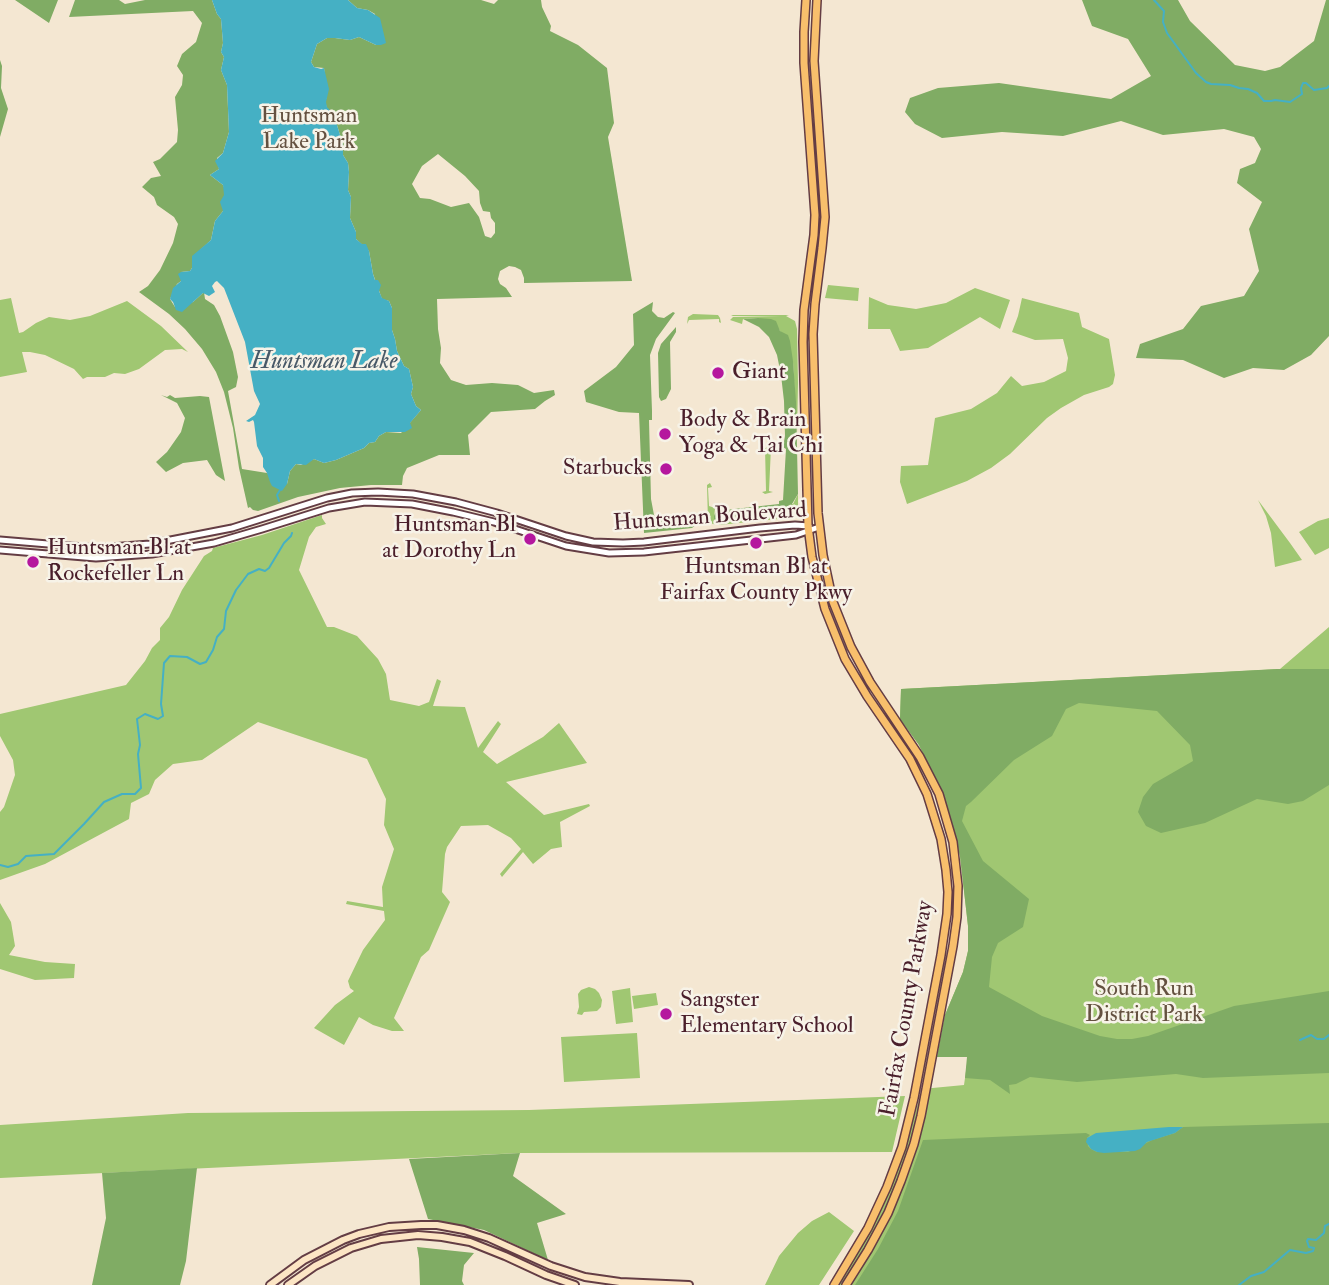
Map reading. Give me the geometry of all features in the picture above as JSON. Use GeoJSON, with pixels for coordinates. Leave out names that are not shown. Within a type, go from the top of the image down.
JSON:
{"type":"FeatureCollection","features":[{"type":"Feature","properties":{"kind":"highway","name":"Fairfax County Parkway"},"geometry":{"type":"LineString","coordinates":[[806,0],[804,63],[815,206],[803,321],[809,528],[819,589],[832,630],[856,678],[905,751],[923,784],[939,830],[947,881],[943,946],[902,1147],[869,1228],[834,1285]]}},
{"type":"Feature","properties":{"kind":"highway","name":"Fairfax County Parkway"},"geometry":{"type":"LineString","coordinates":[[817,0],[815,74],[825,208],[813,323],[819,527],[823,555],[830,590],[847,638],[870,682],[920,757],[939,794],[953,842],[958,886],[953,946],[914,1143],[888,1213],[846,1285]]}},
{"type":"Feature","properties":{"kind":"main road"},"geometry":{"type":"LineString","coordinates":[[270,1285],[304,1260],[333,1244],[359,1234],[406,1226],[437,1226],[464,1230],[585,1278],[689,1285]]}},
{"type":"Feature","properties":{"kind":"main road"},"geometry":{"type":"LineString","coordinates":[[288,1285],[315,1266],[351,1248],[381,1239],[418,1235],[470,1242],[575,1285]]}},
{"type":"Feature","properties":{"kind":"main road"},"geometry":{"type":"LineString","coordinates":[[546,1275],[551,1266]]}},
{"type":"Feature","properties":{"kind":"street","name":"Huntsman Boulevard"},"geometry":{"type":"LineString","coordinates":[[0,540],[84,547],[150,544],[232,528],[327,498],[378,492],[413,494],[456,502],[593,542],[644,542],[795,525],[819,527]]}},
{"type":"Feature","properties":{"kind":"street","name":"Huntsman Boulevard"},"geometry":{"type":"LineString","coordinates":[[0,550],[96,558],[152,554],[233,538],[329,508],[378,502],[412,504],[453,512],[494,522],[566,546],[609,553],[645,552],[796,535],[809,528]]}},
{"type":"Feature","properties":{"kind":"green space"},"geometry":{"type":"Polygon","coordinates":[[[15,0],[58,0],[49,23],[15,0]]]}},
{"type":"Feature","properties":{"kind":"green space"},"geometry":{"type":"Polygon","coordinates":[[[75,0],[119,0],[125,4],[145,0],[212,0],[221,19],[221,52],[224,57],[221,70],[227,85],[229,132],[223,153],[217,158],[219,169],[210,175],[223,185],[225,190],[223,211],[215,221],[211,240],[197,253],[190,271],[181,272],[181,281],[170,299],[175,307],[193,302],[204,292],[205,299],[214,305],[220,316],[233,352],[238,377],[236,387],[228,391],[242,469],[267,473],[287,484],[290,471],[296,464],[301,465],[314,459],[324,463],[336,460],[375,442],[386,432],[401,433],[421,410],[416,406],[411,394],[413,387],[409,369],[404,366],[397,351],[392,330],[392,308],[389,301],[382,299],[373,274],[369,251],[356,239],[350,218],[348,163],[343,155],[343,145],[334,115],[325,102],[327,96],[324,68],[314,67],[311,62],[317,44],[327,38],[350,40],[359,37],[376,45],[375,14],[357,8],[348,0],[481,0],[494,4],[498,0],[541,0],[551,26],[550,31],[578,45],[607,68],[614,123],[608,137],[632,281],[524,283],[521,270],[509,266],[500,271],[498,279],[512,297],[437,299],[440,363],[451,380],[466,385],[518,385],[534,393],[554,390],[555,395],[535,409],[491,412],[468,435],[470,455],[439,455],[407,468],[402,485],[340,488],[298,497],[258,511],[248,508],[233,428],[216,372],[185,329],[139,292],[148,286],[160,270],[173,243],[178,224],[142,187],[151,178],[161,176],[153,162],[160,159],[177,142],[175,97],[182,85],[183,75],[177,66],[182,54],[196,42],[202,23],[193,11],[69,17],[75,0]],[[438,154],[422,166],[412,184],[420,198],[451,207],[469,203],[479,217],[485,236],[491,238],[495,233],[495,223],[490,212],[483,211],[479,191],[438,154]]]}},
{"type":"Feature","properties":{"kind":"green space"},"geometry":{"type":"Polygon","coordinates":[[[1082,0],[1178,0],[1190,21],[1235,65],[1265,71],[1280,67],[1314,41],[1326,0],[1329,0],[1329,336],[1311,355],[1284,370],[1253,368],[1224,378],[1183,360],[1136,358],[1140,344],[1183,329],[1201,306],[1244,296],[1259,271],[1249,229],[1262,202],[1237,183],[1240,169],[1255,163],[1261,149],[1254,137],[1224,129],[1163,135],[1121,121],[1063,136],[1002,132],[942,138],[915,124],[905,112],[910,98],[938,88],[999,83],[1111,99],[1151,76],[1128,39],[1092,26],[1082,0]]]}},
{"type":"Feature","properties":{"kind":"green space"},"geometry":{"type":"Polygon","coordinates":[[[0,60],[1,88],[8,109],[0,137],[0,60]]]}},
{"type":"Feature","properties":{"kind":"green space"},"geometry":{"type":"Polygon","coordinates":[[[828,285],[859,288],[858,301],[825,298],[828,285]]]}},
{"type":"Feature","properties":{"kind":"green space"},"geometry":{"type":"Polygon","coordinates":[[[975,288],[1010,300],[1000,329],[980,317],[928,348],[900,351],[890,329],[868,329],[869,297],[888,305],[916,309],[946,303],[975,288]]]}},
{"type":"Feature","properties":{"kind":"green space"},"geometry":{"type":"Polygon","coordinates":[[[11,298],[19,333],[49,317],[70,320],[90,316],[127,301],[161,326],[188,352],[182,349],[165,350],[139,369],[125,374],[114,373],[105,377],[83,379],[74,369],[45,355],[22,352],[27,372],[0,377],[0,300],[11,298]]]}},
{"type":"Feature","properties":{"kind":"green space"},"geometry":{"type":"Polygon","coordinates":[[[1022,298],[1079,313],[1082,327],[1109,339],[1115,375],[1113,384],[1084,395],[1061,408],[991,468],[967,481],[907,504],[900,482],[901,466],[928,465],[935,418],[971,409],[997,393],[1011,376],[1022,386],[1044,382],[1066,371],[1068,358],[1063,339],[1035,340],[1012,332],[1022,298]]]}},
{"type":"Feature","properties":{"kind":"green space"},"geometry":{"type":"Polygon","coordinates":[[[653,302],[652,311],[658,317],[664,318],[675,313],[656,339],[650,355],[652,420],[649,420],[651,499],[654,515],[659,520],[693,515],[697,518],[697,524],[692,528],[644,533],[639,413],[619,412],[586,402],[584,391],[616,367],[634,345],[633,314],[653,302]]]}},
{"type":"Feature","properties":{"kind":"green space"},"geometry":{"type":"Polygon","coordinates":[[[693,314],[718,315],[721,323],[719,319],[689,320],[687,324],[688,317],[693,314]]]}},
{"type":"Feature","properties":{"kind":"green space"},"geometry":{"type":"Polygon","coordinates":[[[789,315],[786,316],[795,321],[797,435],[793,362],[780,331],[777,326],[758,318],[743,319],[742,324],[730,320],[733,317],[781,316],[731,316],[789,315]]]}},
{"type":"Feature","properties":{"kind":"green space"},"geometry":{"type":"Polygon","coordinates":[[[743,319],[776,321],[780,331],[788,335],[790,341],[796,402],[798,494],[789,509],[781,514],[730,516],[717,521],[714,519],[716,511],[779,504],[779,501],[783,500],[786,449],[783,447],[784,401],[777,355],[769,337],[759,327],[743,319]]]}},
{"type":"Feature","properties":{"kind":"green space"},"geometry":{"type":"Polygon","coordinates":[[[676,327],[670,342],[671,389],[666,399],[661,401],[658,353],[661,344],[676,327]]]}},
{"type":"Feature","properties":{"kind":"green space"},"geometry":{"type":"Polygon","coordinates":[[[161,395],[175,398],[209,397],[225,481],[216,475],[207,460],[183,463],[166,472],[156,462],[181,432],[185,418],[177,403],[161,395]]]}},
{"type":"Feature","properties":{"kind":"green space"},"geometry":{"type":"Polygon","coordinates":[[[771,447],[769,491],[773,492],[765,494],[762,492],[766,491],[765,448],[771,447]]]}},
{"type":"Feature","properties":{"kind":"green space"},"geometry":{"type":"Polygon","coordinates":[[[710,483],[712,487],[708,488],[709,506],[715,508],[714,519],[746,517],[793,504],[798,494],[798,513],[788,518],[713,524],[708,522],[707,485],[710,483]]]}},
{"type":"Feature","properties":{"kind":"green space"},"geometry":{"type":"Polygon","coordinates":[[[1258,500],[1302,560],[1275,567],[1271,533],[1258,500]]]}},
{"type":"Feature","properties":{"kind":"green space"},"geometry":{"type":"Polygon","coordinates":[[[322,515],[326,524],[316,527],[309,537],[299,570],[327,627],[357,636],[378,659],[386,674],[390,700],[419,706],[429,702],[437,679],[441,681],[433,706],[465,707],[478,748],[498,721],[501,724],[483,752],[497,764],[543,737],[559,723],[587,763],[506,782],[544,815],[589,804],[590,806],[560,822],[562,847],[551,849],[533,864],[523,852],[502,877],[500,874],[521,849],[511,838],[488,825],[461,826],[445,854],[442,892],[450,902],[429,950],[421,957],[394,1018],[404,1031],[392,1031],[359,1017],[344,1045],[314,1028],[335,1005],[354,991],[348,981],[363,950],[385,920],[384,911],[346,904],[347,901],[383,907],[382,887],[394,849],[384,825],[386,799],[367,759],[258,722],[202,760],[173,764],[155,780],[149,794],[131,803],[129,819],[45,864],[0,880],[0,812],[15,775],[13,760],[0,736],[0,714],[126,685],[160,640],[160,628],[204,556],[213,548],[322,515]]]}},
{"type":"Feature","properties":{"kind":"green space"},"geometry":{"type":"Polygon","coordinates":[[[1329,518],[1329,548],[1315,555],[1299,532],[1329,518]]]}},
{"type":"Feature","properties":{"kind":"green space","name":"South Run District Park"},"geometry":{"type":"Polygon","coordinates":[[[1329,627],[1329,1285],[830,1285],[869,1221],[903,1157],[922,1089],[964,1085],[968,1057],[937,1057],[945,1015],[963,972],[968,951],[968,926],[960,856],[953,826],[939,787],[919,745],[900,719],[901,689],[1280,669],[1329,627]]]}},
{"type":"Feature","properties":{"kind":"green space"},"geometry":{"type":"Polygon","coordinates":[[[1277,669],[1329,669],[1329,785],[1303,801],[1288,804],[1257,799],[1205,823],[1161,833],[1146,826],[1138,812],[1143,797],[1153,784],[1193,761],[1190,745],[1157,711],[1079,703],[1066,709],[1052,736],[1014,760],[966,806],[962,821],[983,861],[1029,899],[1023,927],[998,943],[992,957],[989,987],[1042,1016],[1100,1036],[1117,1039],[1148,1036],[1234,1006],[1329,991],[1329,1073],[1203,1078],[1176,1074],[1077,1082],[1030,1077],[1009,1085],[1010,1094],[990,1080],[965,1078],[967,1057],[937,1057],[945,1015],[963,972],[968,951],[968,926],[960,856],[953,826],[939,787],[919,745],[900,719],[901,689],[1277,669]]]}},
{"type":"Feature","properties":{"kind":"green space"},"geometry":{"type":"Polygon","coordinates":[[[0,903],[11,922],[15,946],[9,955],[75,964],[74,978],[35,980],[0,969],[0,903]]]}},
{"type":"Feature","properties":{"kind":"green space"},"geometry":{"type":"Polygon","coordinates":[[[589,987],[599,993],[601,1007],[597,1011],[577,1014],[578,994],[589,987]]]}},
{"type":"Feature","properties":{"kind":"green space"},"geometry":{"type":"Polygon","coordinates":[[[630,988],[633,1022],[616,1024],[612,991],[630,988]]]}},
{"type":"Feature","properties":{"kind":"green space"},"geometry":{"type":"Polygon","coordinates":[[[656,993],[658,1005],[634,1009],[632,996],[656,993]]]}},
{"type":"Feature","properties":{"kind":"green space"},"geometry":{"type":"Polygon","coordinates":[[[637,1033],[640,1078],[564,1082],[561,1037],[637,1033]]]}},
{"type":"Feature","properties":{"kind":"green space"},"geometry":{"type":"Polygon","coordinates":[[[905,1096],[892,1152],[520,1153],[0,1178],[0,1125],[188,1113],[529,1110],[905,1096]]]}},
{"type":"Feature","properties":{"kind":"green space"},"geometry":{"type":"Polygon","coordinates":[[[1329,1123],[1329,1285],[855,1285],[898,1211],[923,1140],[1086,1133],[1090,1135],[1087,1138],[1088,1146],[1097,1152],[1128,1152],[1152,1140],[1175,1133],[1183,1127],[1329,1123]]]}},
{"type":"Feature","properties":{"kind":"green space"},"geometry":{"type":"Polygon","coordinates":[[[520,1153],[513,1176],[566,1214],[537,1223],[548,1260],[484,1230],[428,1219],[409,1159],[520,1153]]]}},
{"type":"Feature","properties":{"kind":"green space"},"geometry":{"type":"Polygon","coordinates":[[[197,1168],[186,1261],[180,1285],[92,1285],[106,1218],[102,1173],[197,1168]]]}},
{"type":"Feature","properties":{"kind":"green space"},"geometry":{"type":"Polygon","coordinates":[[[829,1212],[854,1231],[819,1285],[765,1285],[779,1256],[798,1233],[829,1212]]]}},
{"type":"Feature","properties":{"kind":"green space"},"geometry":{"type":"Polygon","coordinates":[[[417,1247],[474,1253],[464,1265],[464,1285],[420,1285],[417,1247]]]}},
{"type":"Feature","properties":{"kind":"water","name":"Huntsman Lake"},"geometry":{"type":"Polygon","coordinates":[[[212,0],[348,0],[357,8],[368,10],[380,18],[386,43],[376,45],[359,37],[350,40],[327,38],[317,44],[311,62],[314,67],[324,68],[329,89],[327,107],[334,115],[343,145],[343,155],[348,163],[350,218],[356,239],[366,244],[369,251],[375,280],[381,285],[379,291],[382,298],[389,301],[392,308],[392,330],[397,351],[404,366],[409,369],[413,387],[411,394],[416,406],[421,410],[410,423],[412,428],[405,432],[386,432],[375,442],[336,460],[324,463],[314,459],[306,465],[296,464],[290,471],[282,491],[272,486],[263,467],[253,420],[246,421],[255,415],[260,404],[254,391],[245,342],[224,288],[215,282],[212,286],[215,292],[209,296],[203,293],[182,312],[176,310],[170,299],[173,288],[181,281],[178,274],[190,271],[192,256],[211,240],[215,221],[223,211],[220,202],[224,195],[223,185],[210,175],[219,169],[215,161],[223,153],[229,132],[227,85],[221,70],[224,57],[221,52],[221,19],[212,0]]]}},
{"type":"Feature","properties":{"kind":"water"},"geometry":{"type":"Polygon","coordinates":[[[1183,1127],[1175,1133],[1147,1142],[1135,1151],[1097,1152],[1086,1142],[1087,1138],[1096,1133],[1183,1127]]]}},
{"type":"Feature","properties":{"kind":"waterway"},"geometry":{"type":"LineString","coordinates":[[1154,0],[1164,11],[1163,22],[1167,33],[1196,73],[1206,82],[1248,89],[1257,93],[1264,101],[1290,102],[1302,94],[1303,83],[1314,90],[1329,86]]}},
{"type":"Feature","properties":{"kind":"waterway"},"geometry":{"type":"LineString","coordinates":[[279,501],[277,495],[280,490]]}},
{"type":"Feature","properties":{"kind":"waterway"},"geometry":{"type":"LineString","coordinates":[[0,865],[8,867],[18,864],[26,856],[54,854],[104,802],[122,794],[135,794],[141,788],[137,719],[145,714],[158,719],[163,716],[161,704],[164,663],[170,656],[187,657],[200,664],[206,662],[217,637],[224,629],[226,611],[236,590],[248,574],[269,568],[292,533]]}},
{"type":"Feature","properties":{"kind":"waterway"},"geometry":{"type":"LineString","coordinates":[[1300,1040],[1311,1035],[1324,1039],[1329,1035]]}},
{"type":"Feature","properties":{"kind":"waterway"},"geometry":{"type":"LineString","coordinates":[[1239,1285],[1251,1276],[1264,1272],[1290,1250],[1306,1253],[1313,1251],[1314,1248],[1309,1247],[1308,1239],[1316,1240],[1329,1224]]}},
{"type":"Feature","properties":{"kind":"place","name":"Giant"},"geometry":{"type":"Point","coordinates":[718,373]}},
{"type":"Feature","properties":{"kind":"place","name":"Body & Brain Yoga & Tai Chi"},"geometry":{"type":"Point","coordinates":[665,434]}},
{"type":"Feature","properties":{"kind":"place","name":"Starbucks"},"geometry":{"type":"Point","coordinates":[666,469]}},
{"type":"Feature","properties":{"kind":"place","name":"Huntsman Bl at Dorothy Ln"},"geometry":{"type":"Point","coordinates":[530,539]}},
{"type":"Feature","properties":{"kind":"place","name":"Huntsman Bl at Fairfax County Pkwy"},"geometry":{"type":"Point","coordinates":[756,543]}},
{"type":"Feature","properties":{"kind":"place","name":"Huntsman Bl at Rockefeller Ln"},"geometry":{"type":"Point","coordinates":[33,562]}},
{"type":"Feature","properties":{"kind":"place","name":"Sangster Elementary School"},"geometry":{"type":"Point","coordinates":[666,1014]}},
{"type":"Feature","properties":{"kind":"park label","name":"Huntsman Lake Park"},"geometry":{"type":"Point","coordinates":[309,130]}}]}
